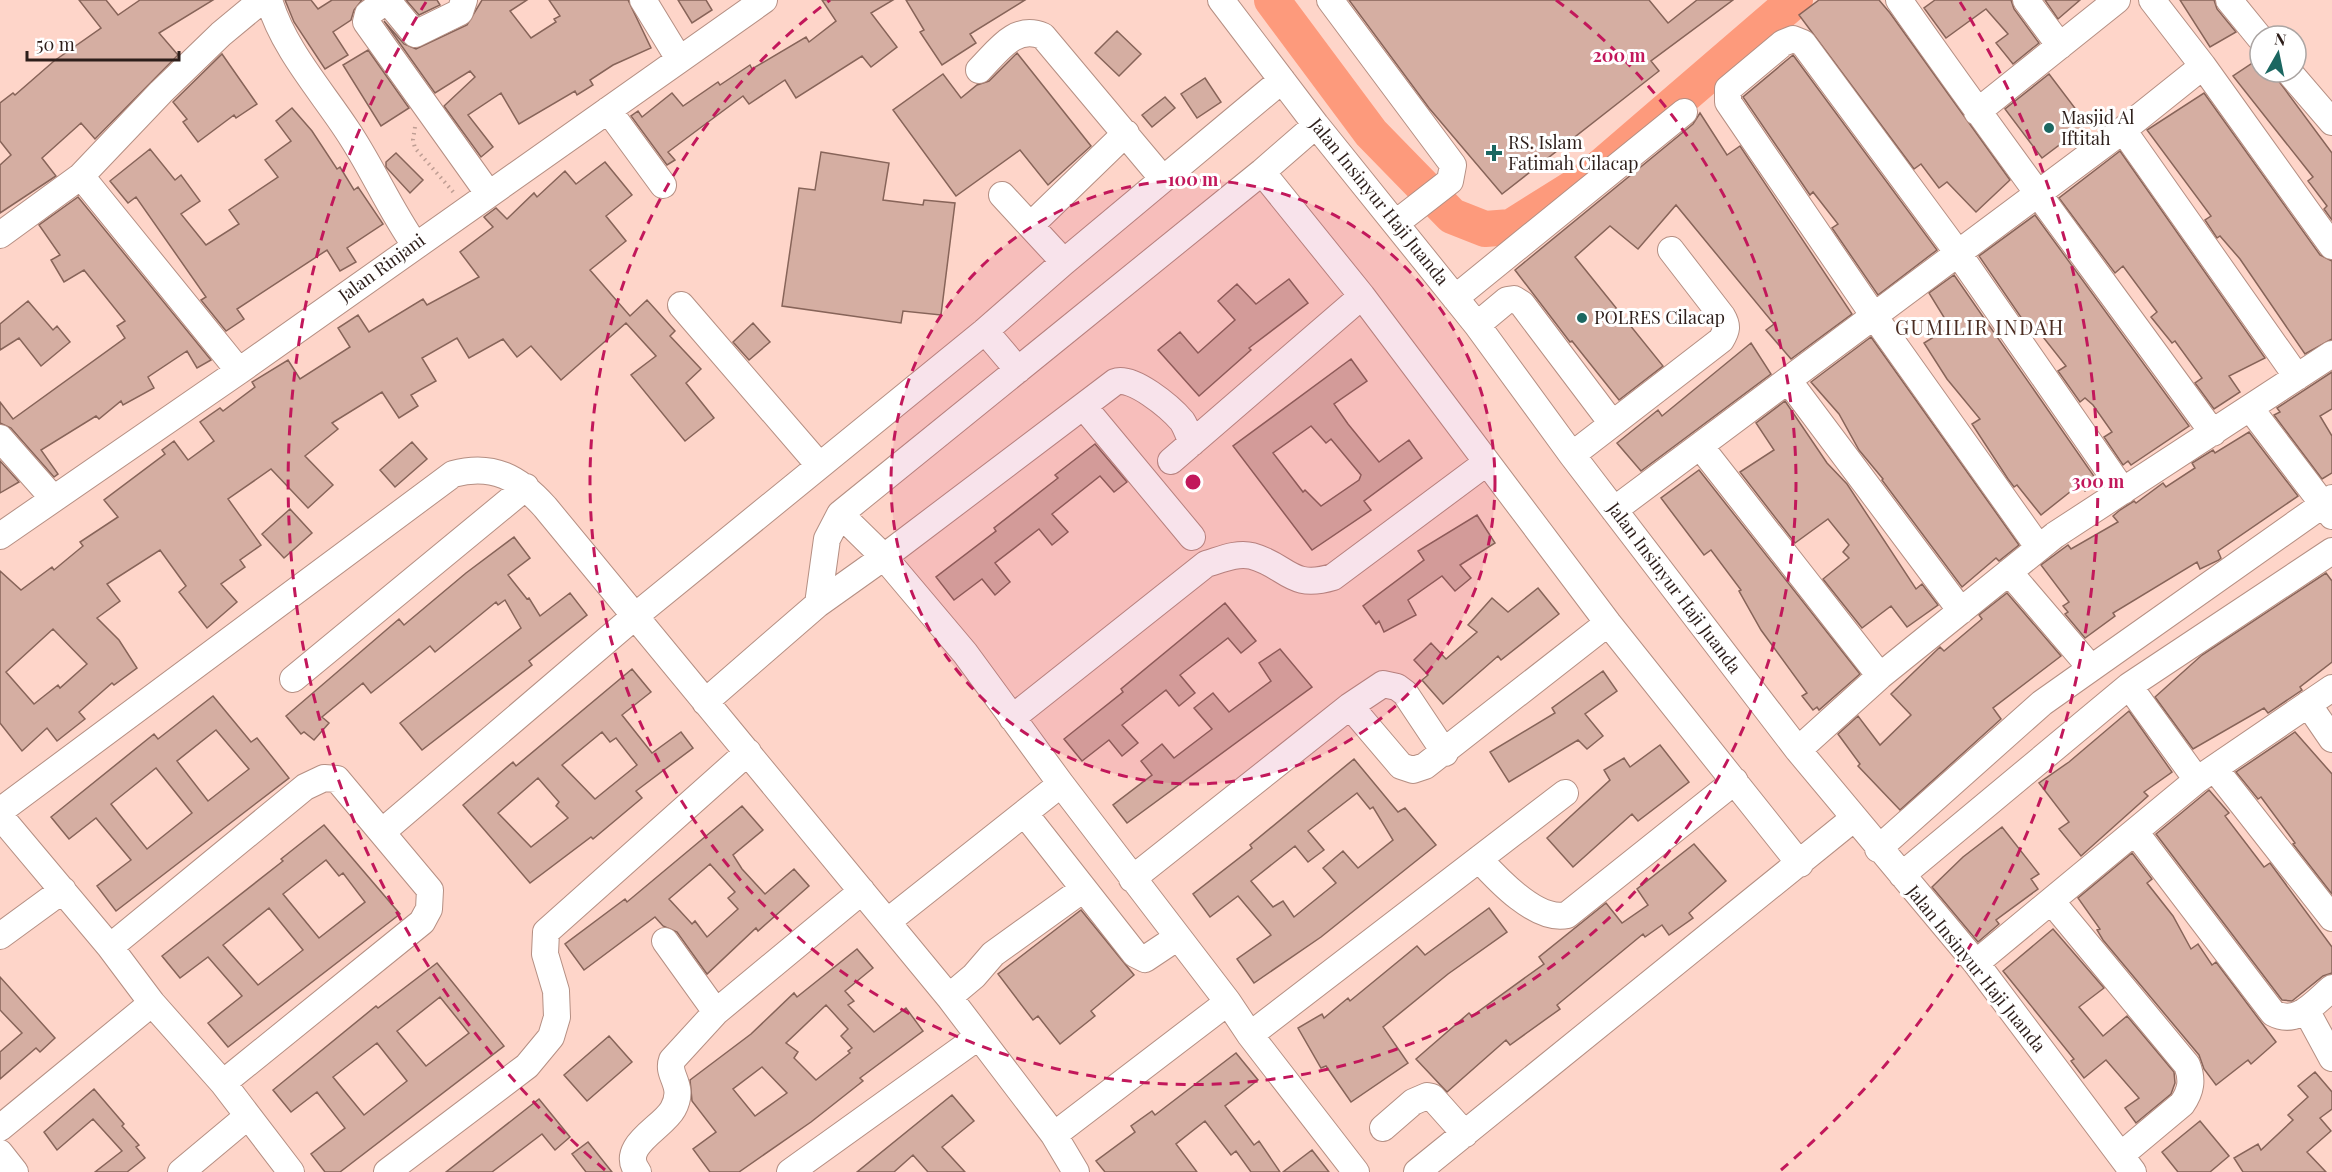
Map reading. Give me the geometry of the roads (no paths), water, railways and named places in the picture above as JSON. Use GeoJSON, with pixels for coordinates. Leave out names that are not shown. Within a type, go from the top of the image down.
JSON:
{"type":"FeatureCollection","features":[{"type":"Feature","properties":{"kind":"street"},"geometry":{"type":"LineString","coordinates":[[0,235],[81,177],[161,92],[221,34],[262,0]]}},
{"type":"Feature","properties":{"kind":"street"},"geometry":{"type":"LineString","coordinates":[[269,0],[300,60],[347,130],[383,195],[415,245]]}},
{"type":"Feature","properties":{"kind":"street"},"geometry":{"type":"LineString","coordinates":[[464,0],[460,12],[415,34],[387,0],[366,18],[488,193]]}},
{"type":"Feature","properties":{"kind":"street"},"geometry":{"type":"LineString","coordinates":[[643,0],[679,59]]}},
{"type":"Feature","properties":{"kind":"street","name":"Jalan Rinjani"},"geometry":{"type":"LineString","coordinates":[[0,536],[52,497],[239,371],[764,0]]}},
{"type":"Feature","properties":{"kind":"street","name":"Jalan Insinyur Haji Juanda"},"geometry":{"type":"LineString","coordinates":[[1221,0],[1316,125],[1477,325],[1572,455],[1798,750],[1878,849],[1976,963],[2127,1164]]}},
{"type":"Feature","properties":{"kind":"street"},"geometry":{"type":"LineString","coordinates":[[1330,0],[1453,165],[1450,181],[1396,223]]}},
{"type":"Feature","properties":{"kind":"street"},"geometry":{"type":"LineString","coordinates":[[1899,0],[1977,112],[2039,192],[2213,433]]}},
{"type":"Feature","properties":{"kind":"street"},"geometry":{"type":"LineString","coordinates":[[2026,0],[2060,46]]}},
{"type":"Feature","properties":{"kind":"street"},"geometry":{"type":"LineString","coordinates":[[1977,112],[2117,0]]}},
{"type":"Feature","properties":{"kind":"street"},"geometry":{"type":"LineString","coordinates":[[2152,0],[2203,66],[2332,246]]}},
{"type":"Feature","properties":{"kind":"street"},"geometry":{"type":"LineString","coordinates":[[2229,0],[2249,24]]}},
{"type":"Feature","properties":{"kind":"street"},"geometry":{"type":"LineString","coordinates":[[979,70],[1012,36],[1032,31],[1043,36],[1163,179]]}},
{"type":"Feature","properties":{"kind":"street"},"geometry":{"type":"LineString","coordinates":[[2039,548],[1874,316],[1728,102],[1728,89],[1783,43],[1793,39],[1803,43],[1958,254],[2122,491]]}},
{"type":"Feature","properties":{"kind":"street"},"geometry":{"type":"LineString","coordinates":[[1614,510],[2123,130],[2203,66]]}},
{"type":"Feature","properties":{"kind":"street"},"geometry":{"type":"LineString","coordinates":[[381,832],[634,618],[985,331],[1282,80]]}},
{"type":"Feature","properties":{"kind":"street"},"geometry":{"type":"LineString","coordinates":[[2299,84],[2332,122]]}},
{"type":"Feature","properties":{"kind":"street"},"geometry":{"type":"LineString","coordinates":[[608,110],[663,185]]}},
{"type":"Feature","properties":{"kind":"street"},"geometry":{"type":"LineString","coordinates":[[1455,298],[1684,112]]}},
{"type":"Feature","properties":{"kind":"street"},"geometry":{"type":"LineString","coordinates":[[818,604],[826,539],[840,514],[1262,172],[1316,125]]}},
{"type":"Feature","properties":{"kind":"street"},"geometry":{"type":"LineString","coordinates":[[2123,130],[2297,377]]}},
{"type":"Feature","properties":{"kind":"street"},"geometry":{"type":"LineString","coordinates":[[1030,225],[1126,133]]}},
{"type":"Feature","properties":{"kind":"street"},"geometry":{"type":"LineString","coordinates":[[1262,172],[1362,296],[1608,623],[1800,864]]}},
{"type":"Feature","properties":{"kind":"street"},"geometry":{"type":"LineString","coordinates":[[81,177],[239,371]]}},
{"type":"Feature","properties":{"kind":"street"},"geometry":{"type":"LineString","coordinates":[[1002,195],[1064,262]]}},
{"type":"Feature","properties":{"kind":"street"},"geometry":{"type":"LineString","coordinates":[[1572,455],[1611,422],[1721,340],[1726,332],[1727,325],[1722,316],[1671,250]]}},
{"type":"Feature","properties":{"kind":"street"},"geometry":{"type":"LineString","coordinates":[[1172,461],[1362,296]]}},
{"type":"Feature","properties":{"kind":"street"},"geometry":{"type":"LineString","coordinates":[[1477,325],[1507,300],[1514,299],[1522,304],[1611,422]]}},
{"type":"Feature","properties":{"kind":"street"},"geometry":{"type":"LineString","coordinates":[[681,305],[819,465]]}},
{"type":"Feature","properties":{"kind":"street"},"geometry":{"type":"LineString","coordinates":[[985,331],[1018,370]]}},
{"type":"Feature","properties":{"kind":"street"},"geometry":{"type":"LineString","coordinates":[[1798,750],[1880,676],[2039,548],[2332,354]]}},
{"type":"Feature","properties":{"kind":"street"},"geometry":{"type":"LineString","coordinates":[[705,702],[818,604],[1084,407],[1114,382],[1125,380],[1170,410],[1183,423],[1192,443]]}},
{"type":"Feature","properties":{"kind":"street"},"geometry":{"type":"LineString","coordinates":[[1788,380],[1961,611]]}},
{"type":"Feature","properties":{"kind":"street"},"geometry":{"type":"LineString","coordinates":[[1084,407],[1192,537]]}},
{"type":"Feature","properties":{"kind":"street"},"geometry":{"type":"LineString","coordinates":[[1878,849],[2042,703],[2329,506],[2250,408]]}},
{"type":"Feature","properties":{"kind":"street"},"geometry":{"type":"LineString","coordinates":[[0,438],[52,497]]}},
{"type":"Feature","properties":{"kind":"street"},"geometry":{"type":"LineString","coordinates":[[1700,446],[1880,676]]}},
{"type":"Feature","properties":{"kind":"street"},"geometry":{"type":"LineString","coordinates":[[1011,718],[1206,564],[1234,556],[1251,556],[1309,583],[1334,577],[1486,463]]}},
{"type":"Feature","properties":{"kind":"street"},"geometry":{"type":"LineString","coordinates":[[0,811],[453,474],[472,469],[491,471],[526,487],[748,752],[949,997],[1054,1135],[1076,1172]]}},
{"type":"Feature","properties":{"kind":"street"},"geometry":{"type":"LineString","coordinates":[[293,679],[526,487]]}},
{"type":"Feature","properties":{"kind":"street"},"geometry":{"type":"LineString","coordinates":[[840,514],[884,557],[965,653],[1132,879],[1356,1172]]}},
{"type":"Feature","properties":{"kind":"street"},"geometry":{"type":"LineString","coordinates":[[1902,875],[2129,686],[2332,551]]}},
{"type":"Feature","properties":{"kind":"street"},"geometry":{"type":"LineString","coordinates":[[2009,572],[2091,668]]}},
{"type":"Feature","properties":{"kind":"street"},"geometry":{"type":"LineString","coordinates":[[1350,706],[1401,766],[1413,770],[1425,766],[1445,753],[1608,623]]}},
{"type":"Feature","properties":{"kind":"street"},"geometry":{"type":"LineString","coordinates":[[1132,879],[1350,706],[1383,684],[1396,687],[1405,693],[1445,753]]}},
{"type":"Feature","properties":{"kind":"street"},"geometry":{"type":"LineString","coordinates":[[2129,686],[2332,918]]}},
{"type":"Feature","properties":{"kind":"street"},"geometry":{"type":"LineString","coordinates":[[1976,963],[2206,775],[2332,688]]}},
{"type":"Feature","properties":{"kind":"street"},"geometry":{"type":"LineString","coordinates":[[2308,704],[2332,739]]}},
{"type":"Feature","properties":{"kind":"street"},"geometry":{"type":"LineString","coordinates":[[387,1172],[527,1066],[551,1037],[557,1017],[556,991],[545,954],[546,932],[748,752]]}},
{"type":"Feature","properties":{"kind":"street"},"geometry":{"type":"LineString","coordinates":[[110,947],[305,787],[324,778],[337,779],[430,890],[429,909],[422,922],[223,1083]]}},
{"type":"Feature","properties":{"kind":"street"},"geometry":{"type":"LineString","coordinates":[[1479,859],[1503,884],[1534,907],[1554,916],[1567,915],[1735,781]]}},
{"type":"Feature","properties":{"kind":"street"},"geometry":{"type":"LineString","coordinates":[[887,922],[1061,784]]}},
{"type":"Feature","properties":{"kind":"street"},"geometry":{"type":"LineString","coordinates":[[1250,1035],[1565,793]]}},
{"type":"Feature","properties":{"kind":"street"},"geometry":{"type":"LineString","coordinates":[[1025,814],[1082,890],[1140,957],[1152,956],[1178,937]]}},
{"type":"Feature","properties":{"kind":"street"},"geometry":{"type":"LineString","coordinates":[[0,816],[110,947],[152,1003],[223,1083],[291,1172]]}},
{"type":"Feature","properties":{"kind":"street"},"geometry":{"type":"LineString","coordinates":[[1417,1172],[1853,819]]}},
{"type":"Feature","properties":{"kind":"street"},"geometry":{"type":"LineString","coordinates":[[2136,833],[2273,1014],[2283,1019],[2293,1018],[2332,988]]}},
{"type":"Feature","properties":{"kind":"street"},"geometry":{"type":"LineString","coordinates":[[0,936],[63,890]]}},
{"type":"Feature","properties":{"kind":"street"},"geometry":{"type":"LineString","coordinates":[[949,997],[974,976],[993,954],[1082,890]]}},
{"type":"Feature","properties":{"kind":"street"},"geometry":{"type":"LineString","coordinates":[[638,1172],[633,1154],[637,1145],[673,1110],[678,1094],[679,1087],[670,1068],[672,1060],[716,1012],[862,891]]}},
{"type":"Feature","properties":{"kind":"street"},"geometry":{"type":"LineString","coordinates":[[2052,902],[2187,1065],[2191,1076],[2189,1094],[2182,1104],[2127,1164]]}},
{"type":"Feature","properties":{"kind":"street"},"geometry":{"type":"LineString","coordinates":[[665,941],[716,1012]]}},
{"type":"Feature","properties":{"kind":"street"},"geometry":{"type":"LineString","coordinates":[[1054,1135],[1228,1002]]}},
{"type":"Feature","properties":{"kind":"street"},"geometry":{"type":"LineString","coordinates":[[0,1128],[152,1003]]}},
{"type":"Feature","properties":{"kind":"street"},"geometry":{"type":"LineString","coordinates":[[2306,1010],[2332,1058]]}},
{"type":"Feature","properties":{"kind":"street"},"geometry":{"type":"LineString","coordinates":[[790,1172],[978,1037]]}},
{"type":"Feature","properties":{"kind":"street"},"geometry":{"type":"LineString","coordinates":[[1383,1128],[1413,1102],[1427,1096],[1432,1097],[1465,1134]]}},
{"type":"Feature","properties":{"kind":"street"},"geometry":{"type":"LineString","coordinates":[[180,1172],[248,1116]]}},
{"type":"Feature","properties":{"kind":"street"},"geometry":{"type":"LineString","coordinates":[[0,1154],[15,1172]]}},
{"type":"Feature","properties":{"kind":"waterway"},"geometry":{"type":"LineString","coordinates":[[1272,0],[1371,133],[1452,216],[1485,229],[1511,227],[1586,180],[1795,0]]}},
{"type":"Feature","properties":{"kind":"place","name":"Masjid Al Iftitah"},"geometry":{"type":"Point","coordinates":[2049,128]}},
{"type":"Feature","properties":{"kind":"place","name":"RS. Islam Fatimah Cilacap"},"geometry":{"type":"Point","coordinates":[1494,153]}},
{"type":"Feature","properties":{"kind":"place","name":"POLRES Cilacap"},"geometry":{"type":"Point","coordinates":[1582,318]}},
{"type":"Feature","properties":{"kind":"district","name":"GUMILIR INDAH"},"geometry":{"type":"Point","coordinates":[1980,328]}}]}
